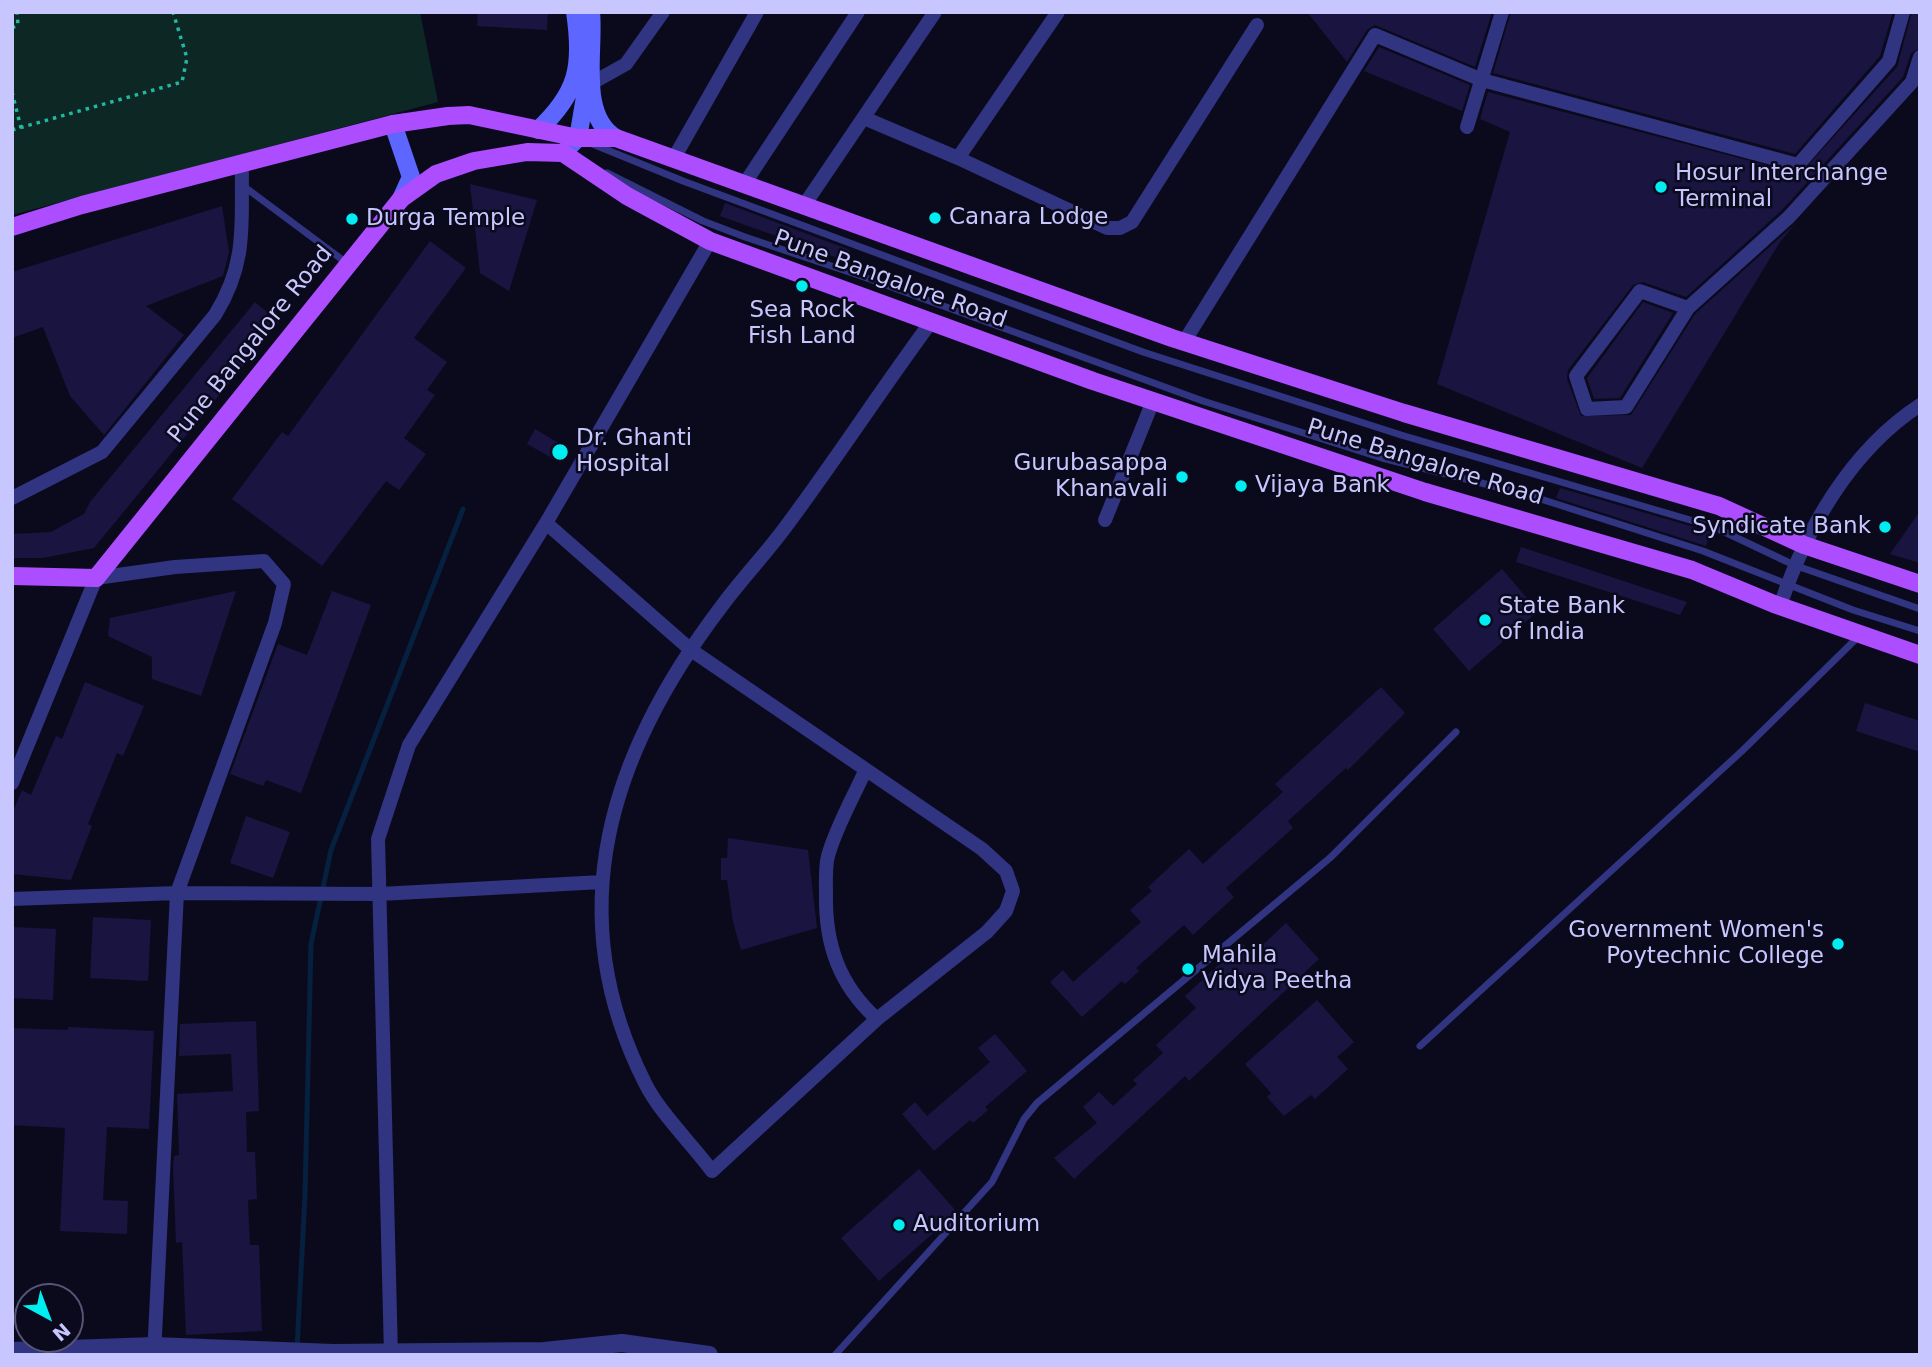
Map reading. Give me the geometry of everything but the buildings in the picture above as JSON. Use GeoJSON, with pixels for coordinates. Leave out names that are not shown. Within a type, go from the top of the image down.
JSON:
{"type":"FeatureCollection","features":[{"type":"Feature","properties":{"kind":"main road"},"geometry":{"type":"LineString","coordinates":[[575,12],[584,60],[592,83],[598,123],[617,138]]}},
{"type":"Feature","properties":{"kind":"main road"},"geometry":{"type":"LineString","coordinates":[[563,153],[578,138],[591,12]]}},
{"type":"Feature","properties":{"kind":"main road"},"geometry":{"type":"LineString","coordinates":[[538,130],[571,94],[584,60]]}},
{"type":"Feature","properties":{"kind":"main road","name":"Pune Bangalore Road"},"geometry":{"type":"LineString","coordinates":[[12,227],[82,205],[393,124],[469,115],[578,138],[617,138],[1184,342],[1404,413],[1719,506],[1804,545],[1920,584]]}},
{"type":"Feature","properties":{"kind":"main road"},"geometry":{"type":"LineString","coordinates":[[393,124],[411,177],[401,199]]}},
{"type":"Feature","properties":{"kind":"main road","name":"Pune Bangalore Road"},"geometry":{"type":"LineString","coordinates":[[96,578],[401,199],[436,174],[474,161],[527,152],[563,153],[627,196],[710,240],[931,322],[1153,401],[1425,492],[1692,570],[1780,606],[1920,655]]}},
{"type":"Feature","properties":{"kind":"main road"},"geometry":{"type":"LineString","coordinates":[[12,576],[96,578]]}},
{"type":"Feature","properties":{"kind":"street"},"geometry":{"type":"LineString","coordinates":[[592,83],[626,64],[663,12]]}},
{"type":"Feature","properties":{"kind":"street"},"geometry":{"type":"LineString","coordinates":[[674,158],[757,12]]}},
{"type":"Feature","properties":{"kind":"street"},"geometry":{"type":"LineString","coordinates":[[745,183],[858,12]]}},
{"type":"Feature","properties":{"kind":"street"},"geometry":{"type":"LineString","coordinates":[[805,204],[935,12]]}},
{"type":"Feature","properties":{"kind":"street"},"geometry":{"type":"LineString","coordinates":[[958,158],[1058,12]]}},
{"type":"Feature","properties":{"kind":"street"},"geometry":{"type":"LineString","coordinates":[[1467,127],[1502,12]]}},
{"type":"Feature","properties":{"kind":"street"},"geometry":{"type":"LineString","coordinates":[[1184,342],[1375,35],[1482,80],[1798,165],[1889,61],[1903,12]]}},
{"type":"Feature","properties":{"kind":"street"},"geometry":{"type":"LineString","coordinates":[[864,118],[958,158],[1107,228],[1120,228],[1132,222],[1257,25]]}},
{"type":"Feature","properties":{"kind":"street"},"geometry":{"type":"LineString","coordinates":[[1688,309],[1640,291],[1576,376],[1587,409],[1626,407],[1688,309],[1789,216],[1912,82],[1920,57]]}},
{"type":"Feature","properties":{"kind":"street"},"geometry":{"type":"LineString","coordinates":[[12,498],[102,452],[215,315],[227,296],[241,256],[242,163]]}},
{"type":"Feature","properties":{"kind":"street"},"geometry":{"type":"LineString","coordinates":[[391,1353],[378,839],[409,745],[545,523],[710,240]]}},
{"type":"Feature","properties":{"kind":"street"},"geometry":{"type":"LineString","coordinates":[[545,523],[691,650],[982,849],[1006,871],[1013,891],[1006,911],[987,932],[877,1019],[712,1171],[646,1086],[615,1014],[604,954],[602,882],[607,832],[626,767],[691,650],[721,607],[795,513],[931,322]]}},
{"type":"Feature","properties":{"kind":"street"},"geometry":{"type":"LineString","coordinates":[[1105,520],[1153,401]]}},
{"type":"Feature","properties":{"kind":"street"},"geometry":{"type":"LineString","coordinates":[[1780,606],[1794,565],[1821,513],[1873,442],[1920,405]]}},
{"type":"Feature","properties":{"kind":"street"},"geometry":{"type":"LineString","coordinates":[[12,783],[96,578],[175,567],[264,561],[284,584],[275,623],[177,893],[154,1350]]}},
{"type":"Feature","properties":{"kind":"street"},"geometry":{"type":"LineString","coordinates":[[865,771],[827,857],[826,913],[831,950],[843,980],[857,1001],[877,1019]]}},
{"type":"Feature","properties":{"kind":"street"},"geometry":{"type":"LineString","coordinates":[[12,899],[177,893],[380,894],[602,882]]}},
{"type":"Feature","properties":{"kind":"street"},"geometry":{"type":"LineString","coordinates":[[12,1351],[544,1353],[622,1343],[709,1355]]}},
{"type":"Feature","properties":{"kind":"lane"},"geometry":{"type":"LineString","coordinates":[[578,138],[683,181],[1156,357],[1401,435],[1714,527],[1794,565],[1920,609]]}},
{"type":"Feature","properties":{"kind":"lane"},"geometry":{"type":"LineString","coordinates":[[563,153],[745,237],[864,277],[1203,401],[1382,458],[1525,494],[1703,551],[1853,610],[1920,631]]}},
{"type":"Feature","properties":{"kind":"lane"},"geometry":{"type":"LineString","coordinates":[[242,185],[348,264]]}},
{"type":"Feature","properties":{"kind":"lane"},"geometry":{"type":"LineString","coordinates":[[1420,1046],[1742,751],[1859,635]]}},
{"type":"Feature","properties":{"kind":"lane"},"geometry":{"type":"LineString","coordinates":[[835,1355],[992,1182],[1024,1119],[1037,1103],[1332,857],[1456,732]]}},
{"type":"Feature","properties":{"kind":"path"},"geometry":{"type":"LineString","coordinates":[[12,28],[18,25],[17,12]]}},
{"type":"Feature","properties":{"kind":"path"},"geometry":{"type":"LineString","coordinates":[[12,130],[182,82],[187,58],[173,12]]}},
{"type":"Feature","properties":{"kind":"path"},"geometry":{"type":"LineString","coordinates":[[12,92],[21,128]]}},
{"type":"Feature","properties":{"kind":"green space"},"geometry":{"type":"Polygon","coordinates":[[[12,12],[420,12],[438,102],[12,215],[12,12]]]}},
{"type":"Feature","properties":{"kind":"waterway"},"geometry":{"type":"LineString","coordinates":[[297,1348],[305,1195],[311,944],[331,850],[463,509]]}},
{"type":"Feature","properties":{"kind":"place","name":"Hosur Interchange Terminal"},"geometry":{"type":"Point","coordinates":[1661,187]}},
{"type":"Feature","properties":{"kind":"place","name":"Canara Lodge"},"geometry":{"type":"Point","coordinates":[935,218]}},
{"type":"Feature","properties":{"kind":"place","name":"Durga Temple"},"geometry":{"type":"Point","coordinates":[352,219]}},
{"type":"Feature","properties":{"kind":"place","name":"Sea Rock Fish Land"},"geometry":{"type":"Point","coordinates":[802,286]}},
{"type":"Feature","properties":{"kind":"place","name":"Dr. Ghanti Hospital"},"geometry":{"type":"Point","coordinates":[560,452]}},
{"type":"Feature","properties":{"kind":"place","name":"Gurubasappa Khanavali"},"geometry":{"type":"Point","coordinates":[1182,477]}},
{"type":"Feature","properties":{"kind":"place","name":"Vijaya Bank"},"geometry":{"type":"Point","coordinates":[1241,486]}},
{"type":"Feature","properties":{"kind":"place","name":"Syndicate Bank"},"geometry":{"type":"Point","coordinates":[1885,527]}},
{"type":"Feature","properties":{"kind":"place","name":"State Bank of India"},"geometry":{"type":"Point","coordinates":[1485,620]}},
{"type":"Feature","properties":{"kind":"place","name":"Government Women's Poytechnic College"},"geometry":{"type":"Point","coordinates":[1838,944]}},
{"type":"Feature","properties":{"kind":"place","name":"Mahila Vidya Peetha"},"geometry":{"type":"Point","coordinates":[1188,969]}},
{"type":"Feature","properties":{"kind":"place","name":"Auditorium"},"geometry":{"type":"Point","coordinates":[899,1225]}}]}
